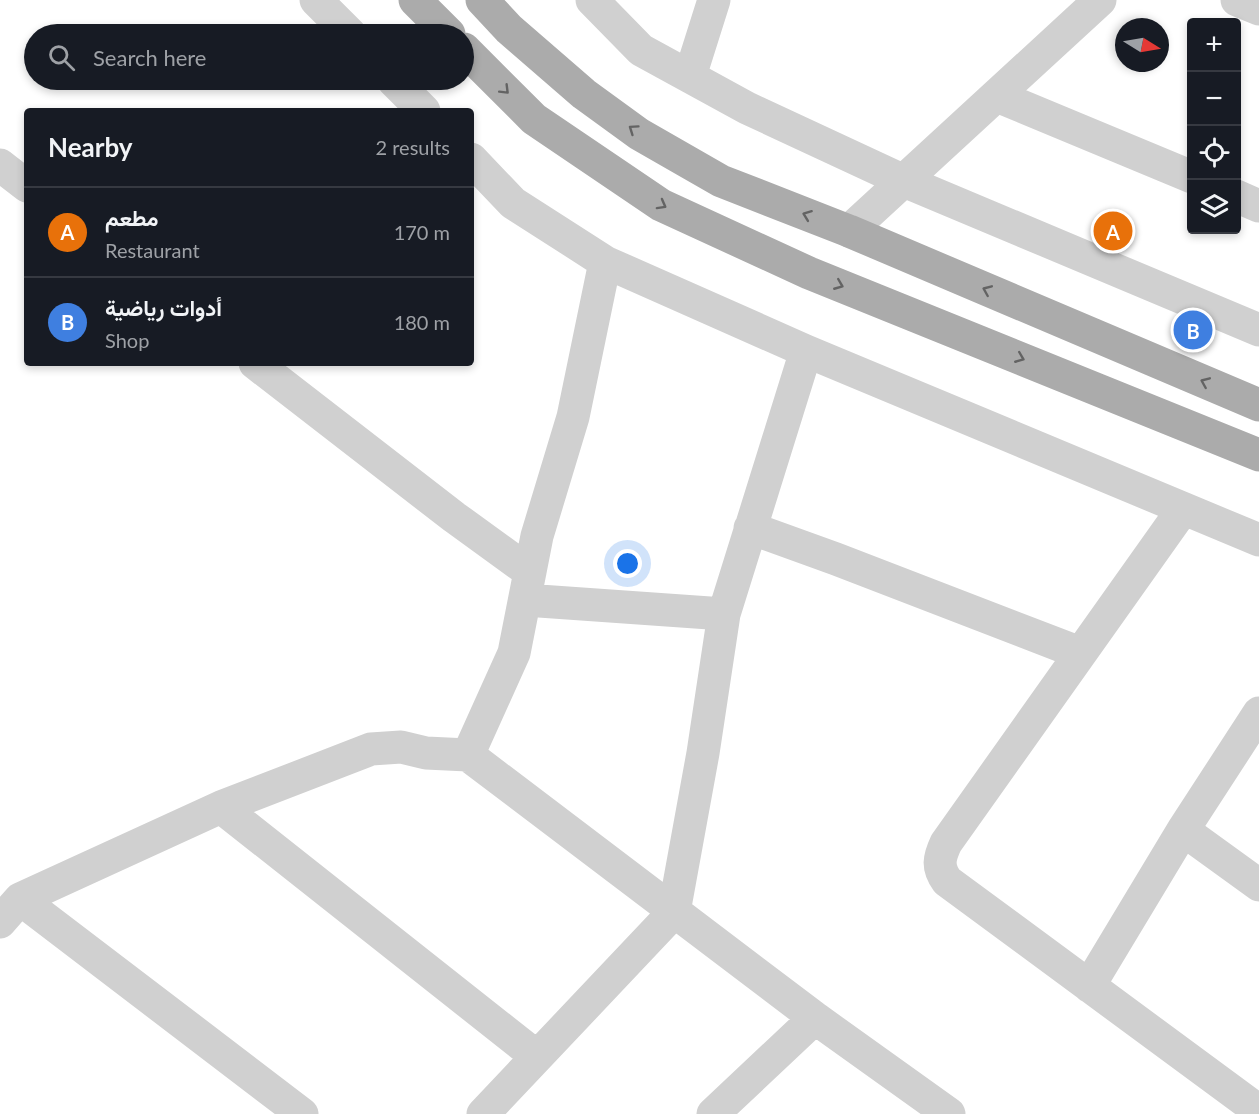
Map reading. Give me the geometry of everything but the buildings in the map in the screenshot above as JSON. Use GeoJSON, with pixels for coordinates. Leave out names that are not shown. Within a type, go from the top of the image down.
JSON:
{"type":"FeatureCollection","features":[{"type":"Feature","properties":{"kind":"main road"},"geometry":{"type":"LineString","coordinates":[[415,0],[439,24]]}},
{"type":"Feature","properties":{"kind":"main road"},"geometry":{"type":"LineString","coordinates":[[482,0],[509,29],[584,94],[639,134],[721,181],[849,231],[1259,405]]}},
{"type":"Feature","properties":{"kind":"main road"},"geometry":{"type":"LineString","coordinates":[[474,59],[534,119],[661,206],[808,273],[1259,455]]}},
{"type":"Feature","properties":{"kind":"street"},"geometry":{"type":"LineString","coordinates":[[316,0],[340,24]]}},
{"type":"Feature","properties":{"kind":"street"},"geometry":{"type":"LineString","coordinates":[[690,76],[714,0]]}},
{"type":"Feature","properties":{"kind":"street"},"geometry":{"type":"LineString","coordinates":[[849,231],[1100,0]]}},
{"type":"Feature","properties":{"kind":"street"},"geometry":{"type":"LineString","coordinates":[[1237,0],[1259,9]]}},
{"type":"Feature","properties":{"kind":"street"},"geometry":{"type":"LineString","coordinates":[[597,2],[641,50],[747,108],[904,181],[1259,330]]}},
{"type":"Feature","properties":{"kind":"street"},"geometry":{"type":"LineString","coordinates":[[403,90],[421,108]]}},
{"type":"Feature","properties":{"kind":"street"},"geometry":{"type":"LineString","coordinates":[[997,96],[1187,175]]}},
{"type":"Feature","properties":{"kind":"street"},"geometry":{"type":"LineString","coordinates":[[474,162],[513,203],[605,262],[806,351],[1259,540]]}},
{"type":"Feature","properties":{"kind":"street"},"geometry":{"type":"LineString","coordinates":[[0,165],[24,184]]}},
{"type":"Feature","properties":{"kind":"street"},"geometry":{"type":"LineString","coordinates":[[1241,198],[1259,206]]}},
{"type":"Feature","properties":{"kind":"street"},"geometry":{"type":"LineString","coordinates":[[468,755],[514,653],[537,536],[573,417],[605,262]]}},
{"type":"Feature","properties":{"kind":"street"},"geometry":{"type":"LineString","coordinates":[[483,1114],[674,912],[704,753],[724,614],[806,351]]}},
{"type":"Feature","properties":{"kind":"street"},"geometry":{"type":"LineString","coordinates":[[259,366],[454,517],[527,586],[724,614]]}},
{"type":"Feature","properties":{"kind":"street"},"geometry":{"type":"LineString","coordinates":[[1183,509],[946,843],[939,858],[940,871],[947,881],[1259,1111]]}},
{"type":"Feature","properties":{"kind":"street"},"geometry":{"type":"LineString","coordinates":[[750,528],[1080,653]]}},
{"type":"Feature","properties":{"kind":"street"},"geometry":{"type":"LineString","coordinates":[[1089,986],[1183,830],[1259,713]]}},
{"type":"Feature","properties":{"kind":"street"},"geometry":{"type":"LineString","coordinates":[[290,1111],[10,911],[220,807],[371,749],[400,747],[426,753],[468,755],[815,1018],[949,1114]]}},
{"type":"Feature","properties":{"kind":"street"},"geometry":{"type":"LineString","coordinates":[[220,807],[536,1056]]}},
{"type":"Feature","properties":{"kind":"street"},"geometry":{"type":"LineString","coordinates":[[1183,830],[1259,885]]}},
{"type":"Feature","properties":{"kind":"street"},"geometry":{"type":"LineString","coordinates":[[713,1114],[815,1018]]}},
{"type":"Feature","properties":{"kind":"place","name":"مطعم"},"geometry":{"type":"Point","coordinates":[1113,231]}},
{"type":"Feature","properties":{"kind":"place","name":"أدوات رياضية"},"geometry":{"type":"Point","coordinates":[1193,330]}}]}
